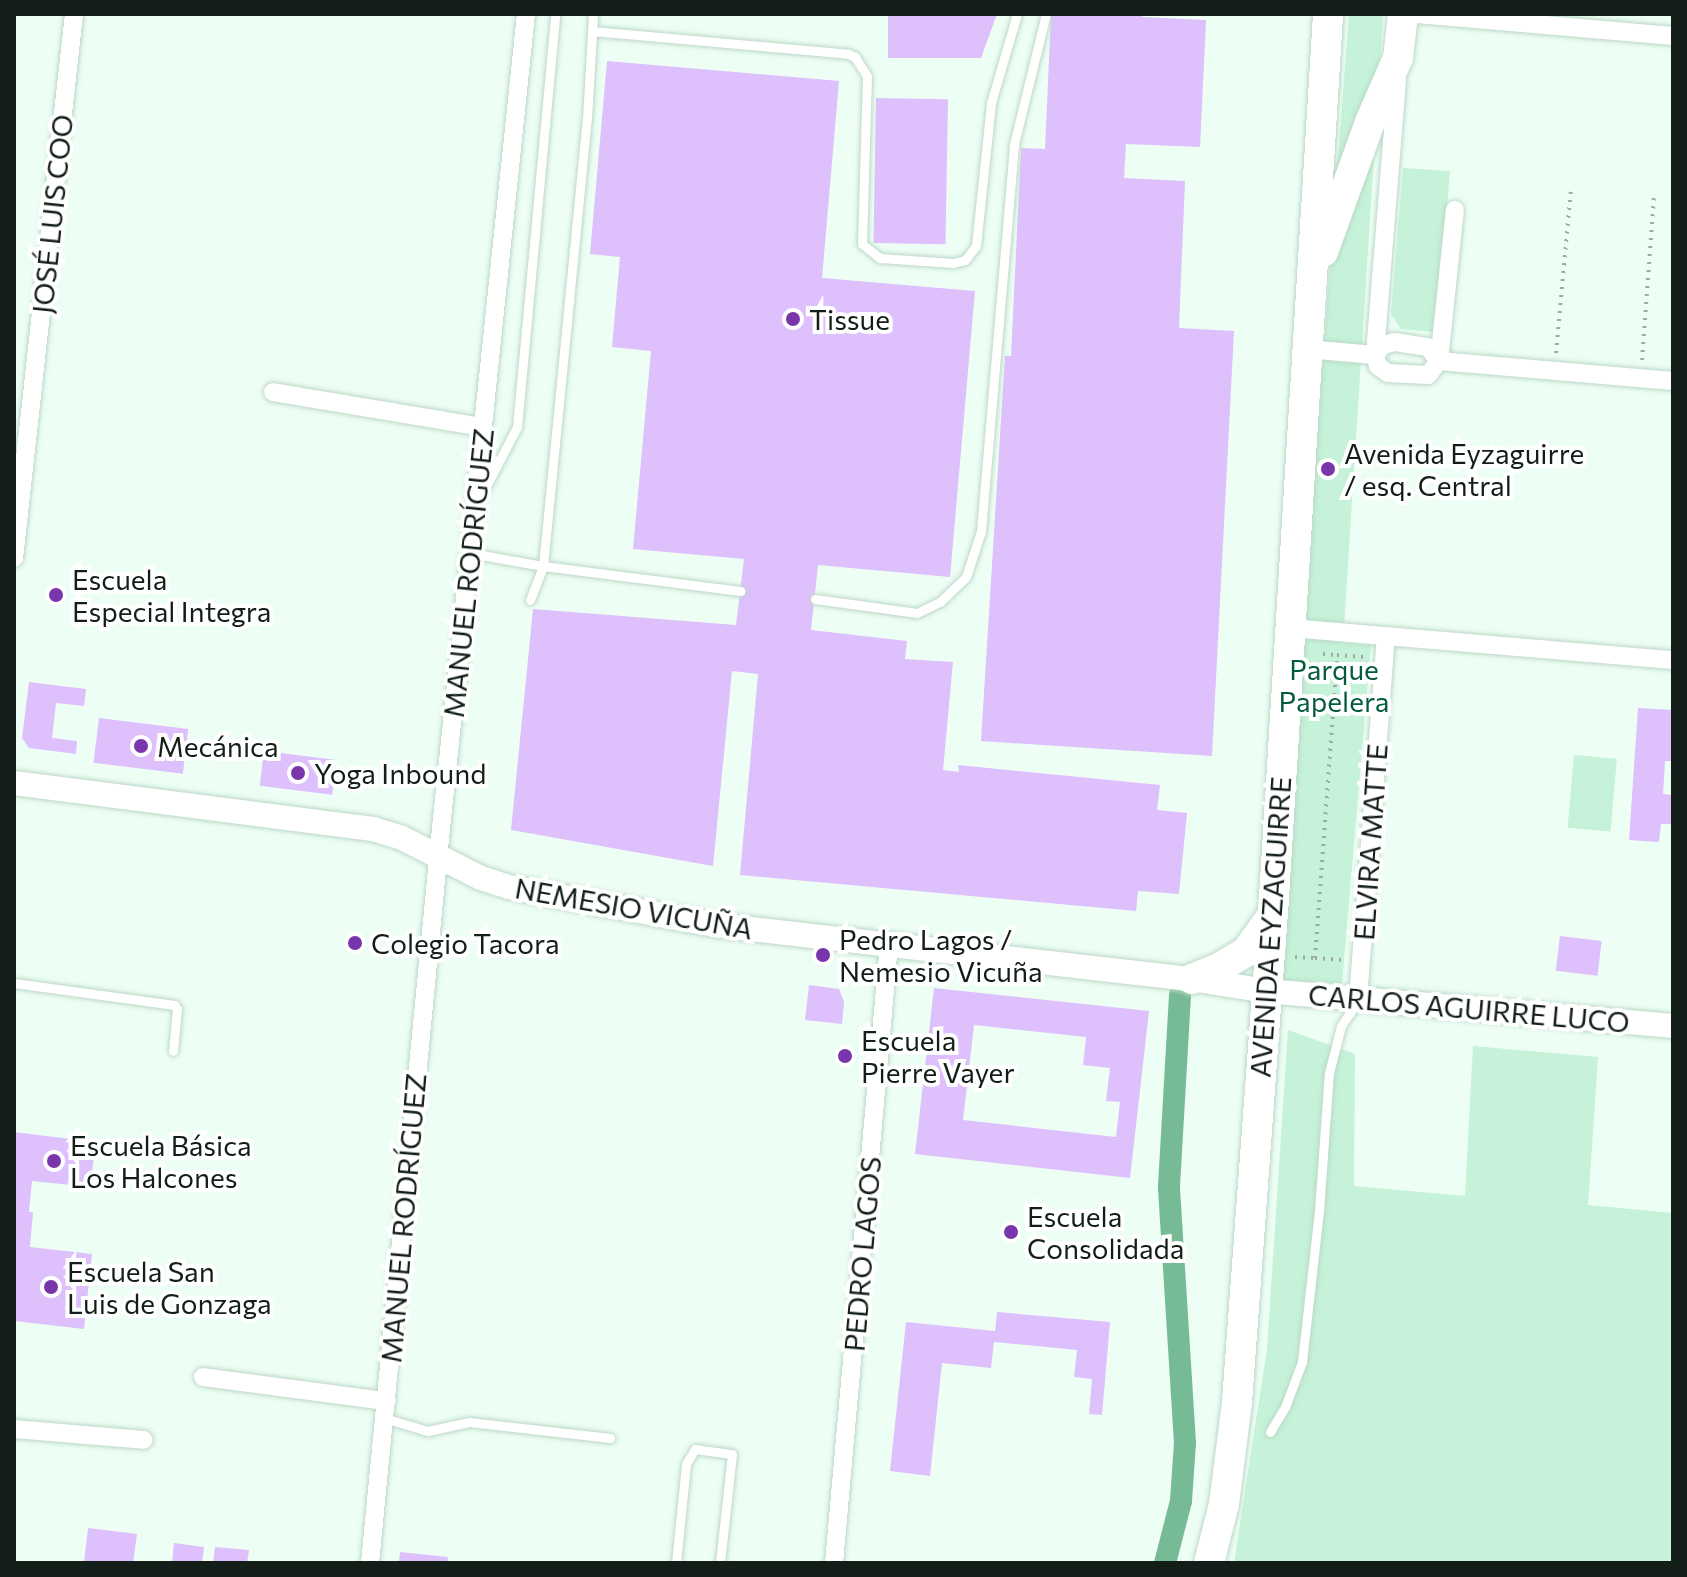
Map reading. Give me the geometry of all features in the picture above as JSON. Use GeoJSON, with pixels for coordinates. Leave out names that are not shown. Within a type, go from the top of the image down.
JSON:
{"type":"FeatureCollection","features":[{"type":"Feature","properties":{"kind":"main road","name":"AVENIDA EYZAGUIRRE"},"geometry":{"type":"LineString","coordinates":[[1209,1563],[1224,1504],[1233,1443],[1273,914],[1328,14]]}},
{"type":"Feature","properties":{"kind":"main road","name":"AVENIDA EYZAGUIRRE"},"geometry":{"type":"LineString","coordinates":[[1310,288],[1370,122],[1398,58],[1403,14]]}},
{"type":"Feature","properties":{"kind":"main road"},"geometry":{"type":"LineString","coordinates":[[1192,979],[1246,952],[1273,914]]}},
{"type":"Feature","properties":{"kind":"street","name":"JOSÉ LUIS COO"},"geometry":{"type":"LineString","coordinates":[[14,558],[74,14]]}},
{"type":"Feature","properties":{"kind":"street","name":"MANUEL RODRÍGUEZ"},"geometry":{"type":"LineString","coordinates":[[370,1563],[438,855],[526,14]]}},
{"type":"Feature","properties":{"kind":"street"},"geometry":{"type":"LineString","coordinates":[[1417,14],[1673,36]]}},
{"type":"Feature","properties":{"kind":"street","name":"AVENIDA EYZAGUIRRE"},"geometry":{"type":"LineString","coordinates":[[1375,355],[1398,58]]}},
{"type":"Feature","properties":{"kind":"street"},"geometry":{"type":"LineString","coordinates":[[1375,355],[1378,366],[1394,374],[1428,375],[1439,361],[1455,210]]}},
{"type":"Feature","properties":{"kind":"street"},"geometry":{"type":"LineString","coordinates":[[1375,355],[1383,345],[1395,342],[1428,347],[1439,361],[1673,381]]}},
{"type":"Feature","properties":{"kind":"street"},"geometry":{"type":"LineString","coordinates":[[1306,349],[1375,355]]}},
{"type":"Feature","properties":{"kind":"street"},"geometry":{"type":"LineString","coordinates":[[273,392],[483,427]]}},
{"type":"Feature","properties":{"kind":"street"},"geometry":{"type":"LineString","coordinates":[[1290,628],[1673,660]]}},
{"type":"Feature","properties":{"kind":"street","name":"ELVIRA MATTE"},"geometry":{"type":"LineString","coordinates":[[1358,999],[1386,636]]}},
{"type":"Feature","properties":{"kind":"street","name":"NEMESIO VICUÑA"},"geometry":{"type":"LineString","coordinates":[[14,783],[359,826],[402,838],[481,878],[509,887],[716,925],[1192,979],[1266,991]]}},
{"type":"Feature","properties":{"kind":"street","name":"PEDRO LAGOS"},"geometry":{"type":"LineString","coordinates":[[834,1563],[889,944]]}},
{"type":"Feature","properties":{"kind":"street","name":"CARLOS AGUIRRE LUCO"},"geometry":{"type":"LineString","coordinates":[[1266,991],[1673,1026]]}},
{"type":"Feature","properties":{"kind":"street"},"geometry":{"type":"LineString","coordinates":[[203,1377],[385,1410]]}},
{"type":"Feature","properties":{"kind":"street"},"geometry":{"type":"LineString","coordinates":[[14,1429],[144,1440]]}},
{"type":"Feature","properties":{"kind":"lane"},"geometry":{"type":"LineString","coordinates":[[475,509],[517,427],[555,14]]}},
{"type":"Feature","properties":{"kind":"lane"},"geometry":{"type":"LineString","coordinates":[[530,600],[543,566],[587,119],[593,14]]}},
{"type":"Feature","properties":{"kind":"lane"},"geometry":{"type":"LineString","coordinates":[[592,31],[855,57],[867,76],[862,244],[880,258],[953,263],[965,260],[976,246],[991,103],[1017,14]]}},
{"type":"Feature","properties":{"kind":"lane"},"geometry":{"type":"LineString","coordinates":[[815,599],[917,613],[940,602],[966,577],[981,531],[1014,144],[1046,14]]}},
{"type":"Feature","properties":{"kind":"lane"},"geometry":{"type":"LineString","coordinates":[[470,553],[543,566],[740,591]]}},
{"type":"Feature","properties":{"kind":"lane"},"geometry":{"type":"LineString","coordinates":[[14,983],[174,1005],[177,1009],[173,1051]]}},
{"type":"Feature","properties":{"kind":"lane"},"geometry":{"type":"LineString","coordinates":[[1270,1432],[1285,1407],[1302,1362],[1319,1211],[1329,1073],[1341,1026],[1358,999]]}},
{"type":"Feature","properties":{"kind":"lane"},"geometry":{"type":"LineString","coordinates":[[385,1410],[428,1431],[469,1422],[610,1438]]}},
{"type":"Feature","properties":{"kind":"lane"},"geometry":{"type":"LineString","coordinates":[[676,1563],[686,1464],[695,1449],[732,1454],[720,1563]]}},
{"type":"Feature","properties":{"kind":"path"},"geometry":{"type":"LineString","coordinates":[[1556,354],[1571,189]]}},
{"type":"Feature","properties":{"kind":"path"},"geometry":{"type":"LineString","coordinates":[[1642,361],[1654,196]]}},
{"type":"Feature","properties":{"kind":"path"},"geometry":{"type":"LineString","coordinates":[[1323,654],[1367,657]]}},
{"type":"Feature","properties":{"kind":"path"},"geometry":{"type":"LineString","coordinates":[[1269,956],[1315,958],[1337,655]]}},
{"type":"Feature","properties":{"kind":"green space","name":"Parque Papelera"},"geometry":{"type":"Polygon","coordinates":[[[1349,14],[1383,14],[1343,643],[1371,645],[1342,984],[1276,979],[1349,14]]]}},
{"type":"Feature","properties":{"kind":"green space"},"geometry":{"type":"Polygon","coordinates":[[[1403,168],[1450,171],[1436,332],[1401,329],[1391,314],[1403,168]]]}},
{"type":"Feature","properties":{"kind":"green space"},"geometry":{"type":"Polygon","coordinates":[[[1574,755],[1617,759],[1610,831],[1568,828],[1574,755]]]}},
{"type":"Feature","properties":{"kind":"green space"},"geometry":{"type":"Polygon","coordinates":[[[1288,1030],[1355,1054],[1354,1186],[1465,1196],[1473,1046],[1598,1057],[1588,1205],[1673,1213],[1673,1563],[1234,1563],[1267,1349],[1288,1030]]]}},
{"type":"Feature","properties":{"kind":"building"},"geometry":{"type":"Polygon","coordinates":[[[888,14],[997,14],[981,58],[888,58],[888,14]]]}},
{"type":"Feature","properties":{"kind":"building"},"geometry":{"type":"Polygon","coordinates":[[[1051,14],[1143,14],[1142,17],[1206,20],[1200,147],[1126,144],[1124,178],[1185,181],[1179,328],[1234,331],[1212,756],[981,741],[1005,356],[1011,356],[1021,148],[1045,149],[1051,14]]]}},
{"type":"Feature","properties":{"kind":"building"},"geometry":{"type":"Polygon","coordinates":[[[607,61],[839,81],[822,278],[975,291],[950,577],[818,565],[811,630],[907,641],[905,659],[953,662],[943,770],[959,772],[958,765],[1160,785],[1157,810],[1187,813],[1179,894],[1138,891],[1136,911],[740,875],[758,674],[732,671],[713,866],[511,830],[533,609],[736,625],[744,559],[633,549],[651,351],[612,347],[620,257],[590,254],[607,61]]]}},
{"type":"Feature","properties":{"kind":"building"},"geometry":{"type":"Polygon","coordinates":[[[876,98],[948,99],[945,244],[873,243],[876,98]]]}},
{"type":"Feature","properties":{"kind":"building"},"geometry":{"type":"Polygon","coordinates":[[[29,682],[86,689],[84,706],[56,703],[52,738],[77,741],[76,754],[29,748],[22,738],[29,682]]]}},
{"type":"Feature","properties":{"kind":"building"},"geometry":{"type":"Polygon","coordinates":[[[1638,708],[1673,710],[1673,761],[1665,761],[1663,794],[1673,795],[1671,824],[1661,824],[1659,842],[1629,840],[1638,708]]]}},
{"type":"Feature","properties":{"kind":"building","name":"Mecánica"},"geometry":{"type":"Polygon","coordinates":[[[99,718],[188,729],[183,774],[94,763],[99,718]]]}},
{"type":"Feature","properties":{"kind":"building","name":"Yoga Inbound"},"geometry":{"type":"Polygon","coordinates":[[[264,751],[336,760],[332,795],[260,786],[264,751]]]}},
{"type":"Feature","properties":{"kind":"building"},"geometry":{"type":"Polygon","coordinates":[[[1560,936],[1602,941],[1597,976],[1556,971],[1560,936]]]}},
{"type":"Feature","properties":{"kind":"building"},"geometry":{"type":"Polygon","coordinates":[[[809,985],[839,989],[844,1002],[842,1024],[805,1020],[809,985]]]}},
{"type":"Feature","properties":{"kind":"building"},"geometry":{"type":"Polygon","coordinates":[[[934,988],[1149,1011],[1130,1178],[915,1154],[934,988]],[[974,1025],[963,1120],[1116,1137],[1120,1102],[1106,1101],[1110,1068],[1083,1065],[1086,1037],[974,1025]]]}},
{"type":"Feature","properties":{"kind":"building"},"geometry":{"type":"Polygon","coordinates":[[[14,1132],[95,1142],[91,1187],[32,1181],[29,1212],[33,1212],[30,1247],[92,1254],[84,1329],[14,1321],[14,1132]]]}},
{"type":"Feature","properties":{"kind":"building"},"geometry":{"type":"Polygon","coordinates":[[[997,1312],[1110,1322],[1102,1415],[1089,1414],[1092,1379],[1074,1377],[1077,1350],[994,1342],[991,1368],[942,1363],[930,1476],[890,1471],[906,1322],[995,1331],[997,1312]]]}},
{"type":"Feature","properties":{"kind":"building"},"geometry":{"type":"Polygon","coordinates":[[[88,1528],[137,1534],[133,1563],[84,1563],[88,1528]]]}},
{"type":"Feature","properties":{"kind":"building"},"geometry":{"type":"Polygon","coordinates":[[[174,1543],[204,1547],[202,1563],[172,1563],[174,1543]]]}},
{"type":"Feature","properties":{"kind":"building"},"geometry":{"type":"Polygon","coordinates":[[[215,1547],[249,1550],[247,1563],[213,1563],[215,1547]]]}},
{"type":"Feature","properties":{"kind":"building"},"geometry":{"type":"Polygon","coordinates":[[[400,1552],[448,1557],[447,1563],[399,1563],[400,1552]]]}},
{"type":"Feature","properties":{"kind":"waterway"},"geometry":{"type":"LineString","coordinates":[[1165,1563],[1181,1501],[1185,1443],[1169,1186],[1180,995]]}},
{"type":"Feature","properties":{"kind":"place","name":"Tissue"},"geometry":{"type":"Point","coordinates":[793,319]}},
{"type":"Feature","properties":{"kind":"place","name":"Avenida Eyzaguirre / esq. Central"},"geometry":{"type":"Point","coordinates":[1328,469]}},
{"type":"Feature","properties":{"kind":"place","name":"Escuela Especial Integra"},"geometry":{"type":"Point","coordinates":[56,595]}},
{"type":"Feature","properties":{"kind":"place","name":"Mecánica"},"geometry":{"type":"Point","coordinates":[141,746]}},
{"type":"Feature","properties":{"kind":"place","name":"Yoga Inbound"},"geometry":{"type":"Point","coordinates":[298,773]}},
{"type":"Feature","properties":{"kind":"place","name":"Colegio Tacora"},"geometry":{"type":"Point","coordinates":[355,943]}},
{"type":"Feature","properties":{"kind":"place","name":"Pedro Lagos / Nemesio Vicuña"},"geometry":{"type":"Point","coordinates":[823,955]}},
{"type":"Feature","properties":{"kind":"place","name":"Escuela Pierre Vayer"},"geometry":{"type":"Point","coordinates":[845,1056]}},
{"type":"Feature","properties":{"kind":"place","name":"Escuela Básica Los Halcones"},"geometry":{"type":"Point","coordinates":[54,1161]}},
{"type":"Feature","properties":{"kind":"place","name":"Escuela Consolidada"},"geometry":{"type":"Point","coordinates":[1011,1232]}},
{"type":"Feature","properties":{"kind":"place","name":"Escuela San Luis de Gonzaga"},"geometry":{"type":"Point","coordinates":[51,1287]}}]}
